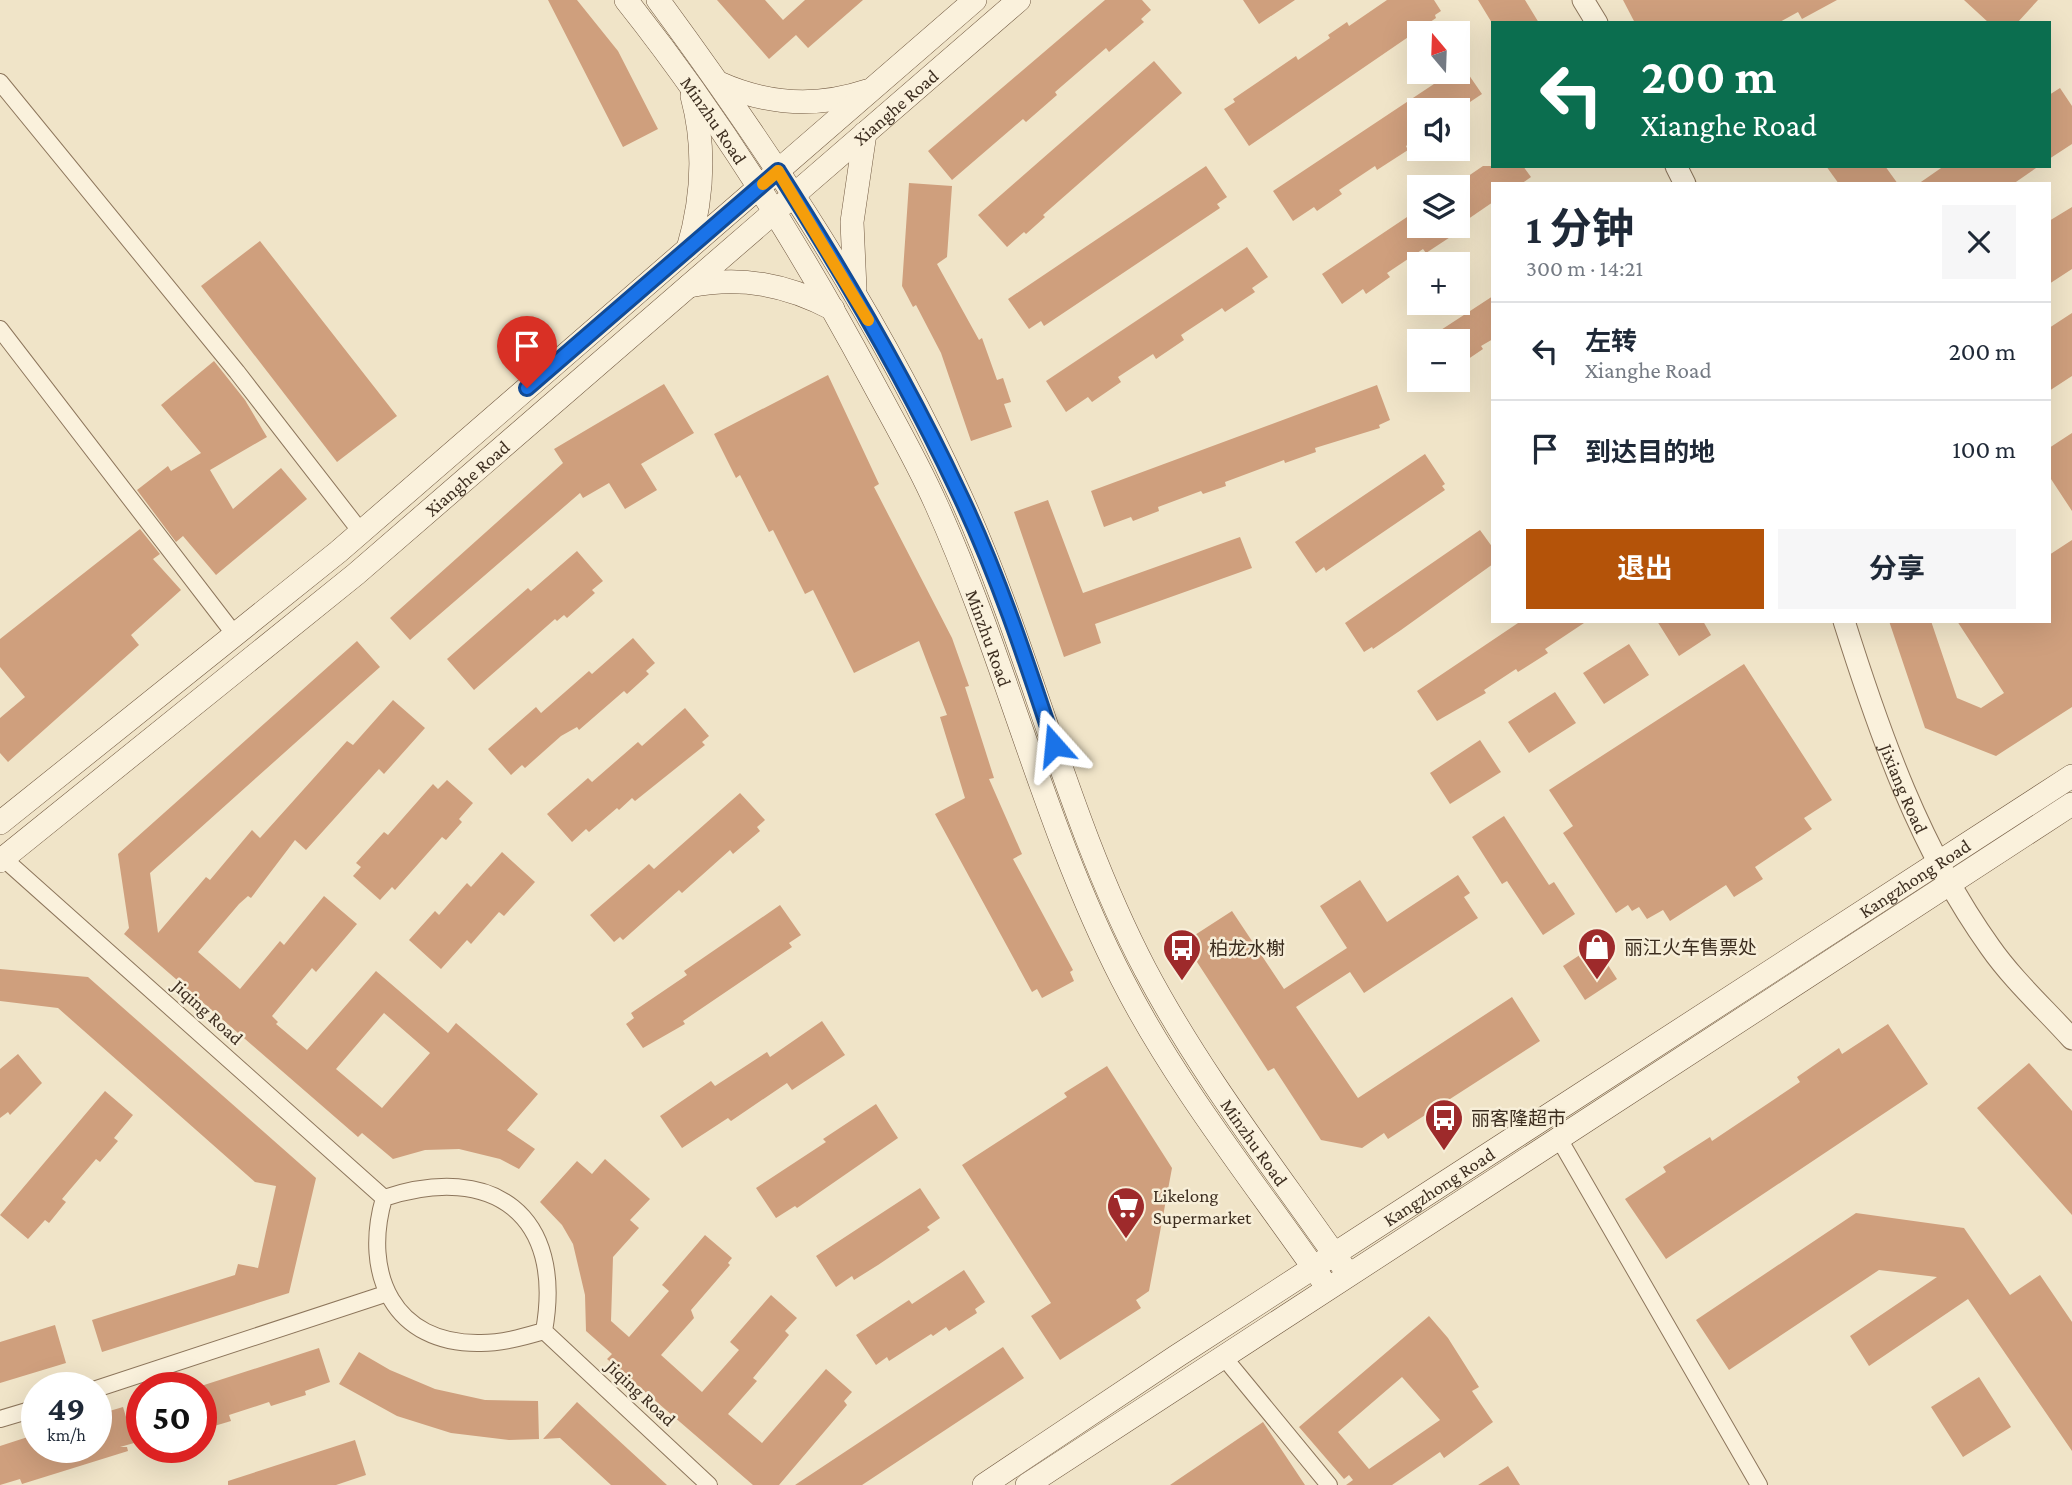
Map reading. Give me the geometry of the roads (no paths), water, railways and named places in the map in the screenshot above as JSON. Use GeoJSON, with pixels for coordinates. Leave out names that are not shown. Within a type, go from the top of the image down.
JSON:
{"type":"FeatureCollection","features":[{"type":"Feature","properties":{"kind":"main road","name":"Minzhu Road"},"geometry":{"type":"LineString","coordinates":[[626,0],[690,86],[759,188],[833,309],[936,504],[986,627],[1058,836],[1123,982],[1161,1048],[1326,1287]]}},
{"type":"Feature","properties":{"kind":"main road","name":"Minzhu Road"},"geometry":{"type":"LineString","coordinates":[[658,0],[719,83],[778,171],[857,299],[959,494],[1005,606],[1082,827],[1146,970],[1183,1034],[1348,1274]]}},
{"type":"Feature","properties":{"kind":"main road","name":"Xianghe Road"},"geometry":{"type":"LineString","coordinates":[[0,823],[361,532],[975,0]]}},
{"type":"Feature","properties":{"kind":"main road","name":"Xianghe Road"},"geometry":{"type":"LineString","coordinates":[[1,859],[356,574],[1019,0]]}},
{"type":"Feature","properties":{"kind":"main road"},"geometry":{"type":"LineString","coordinates":[[719,83],[762,99],[796,103],[830,101],[873,88]]}},
{"type":"Feature","properties":{"kind":"main road"},"geometry":{"type":"LineString","coordinates":[[688,248],[699,204],[702,157],[690,86]]}},
{"type":"Feature","properties":{"kind":"main road"},"geometry":{"type":"LineString","coordinates":[[857,299],[852,222],[865,134]]}},
{"type":"Feature","properties":{"kind":"main road"},"geometry":{"type":"LineString","coordinates":[[689,286],[726,281],[764,284],[788,289],[833,309]]}},
{"type":"Feature","properties":{"kind":"main road","name":"Kangzhong Road"},"geometry":{"type":"LineString","coordinates":[[984,1485],[1334,1254],[2072,776]]}},
{"type":"Feature","properties":{"kind":"main road","name":"Kangzhong Road"},"geometry":{"type":"LineString","coordinates":[[1027,1485],[1326,1287],[2072,804]]}},
{"type":"Feature","properties":{"kind":"street"},"geometry":{"type":"LineString","coordinates":[[1583,0],[1596,21]]}},
{"type":"Feature","properties":{"kind":"street"},"geometry":{"type":"LineString","coordinates":[[0,82],[237,372],[361,532]]}},
{"type":"Feature","properties":{"kind":"street"},"geometry":{"type":"LineString","coordinates":[[0,329],[235,635]]}},
{"type":"Feature","properties":{"kind":"street","name":"Jixiang Road"},"geometry":{"type":"LineString","coordinates":[[1845,623],[1884,743],[1939,862],[1991,949],[2072,1039]]}},
{"type":"Feature","properties":{"kind":"street","name":"Jiqing Road"},"geometry":{"type":"LineString","coordinates":[[1,859],[384,1198]]}},
{"type":"Feature","properties":{"kind":"street"},"geometry":{"type":"LineString","coordinates":[[1558,1137],[1759,1485]]}},
{"type":"Feature","properties":{"kind":"street"},"geometry":{"type":"LineString","coordinates":[[428,1187],[450,1187],[493,1195],[513,1205],[538,1241],[547,1271],[550,1302],[544,1331],[497,1342],[478,1343],[443,1338],[412,1324],[388,1293],[381,1275],[375,1241],[384,1198],[428,1187]]}},
{"type":"Feature","properties":{"kind":"street"},"geometry":{"type":"LineString","coordinates":[[112,1384],[388,1293]]}},
{"type":"Feature","properties":{"kind":"street","name":"Jiqing Road"},"geometry":{"type":"LineString","coordinates":[[544,1331],[709,1485]]}},
{"type":"Feature","properties":{"kind":"street"},"geometry":{"type":"LineString","coordinates":[[1222,1355],[1329,1485]]}},
{"type":"Feature","properties":{"kind":"street"},"geometry":{"type":"LineString","coordinates":[[0,1419],[21,1413]]}},
{"type":"Feature","properties":{"kind":"place","name":"丽江火车售票处"},"geometry":{"type":"Point","coordinates":[1597,981]}},
{"type":"Feature","properties":{"kind":"place","name":"柏龙水榭"},"geometry":{"type":"Point","coordinates":[1182,982]}},
{"type":"Feature","properties":{"kind":"place","name":"丽客隆超市"},"geometry":{"type":"Point","coordinates":[1444,1152]}},
{"type":"Feature","properties":{"kind":"place","name":"Likelong Supermarket"},"geometry":{"type":"Point","coordinates":[1126,1240]}}]}
